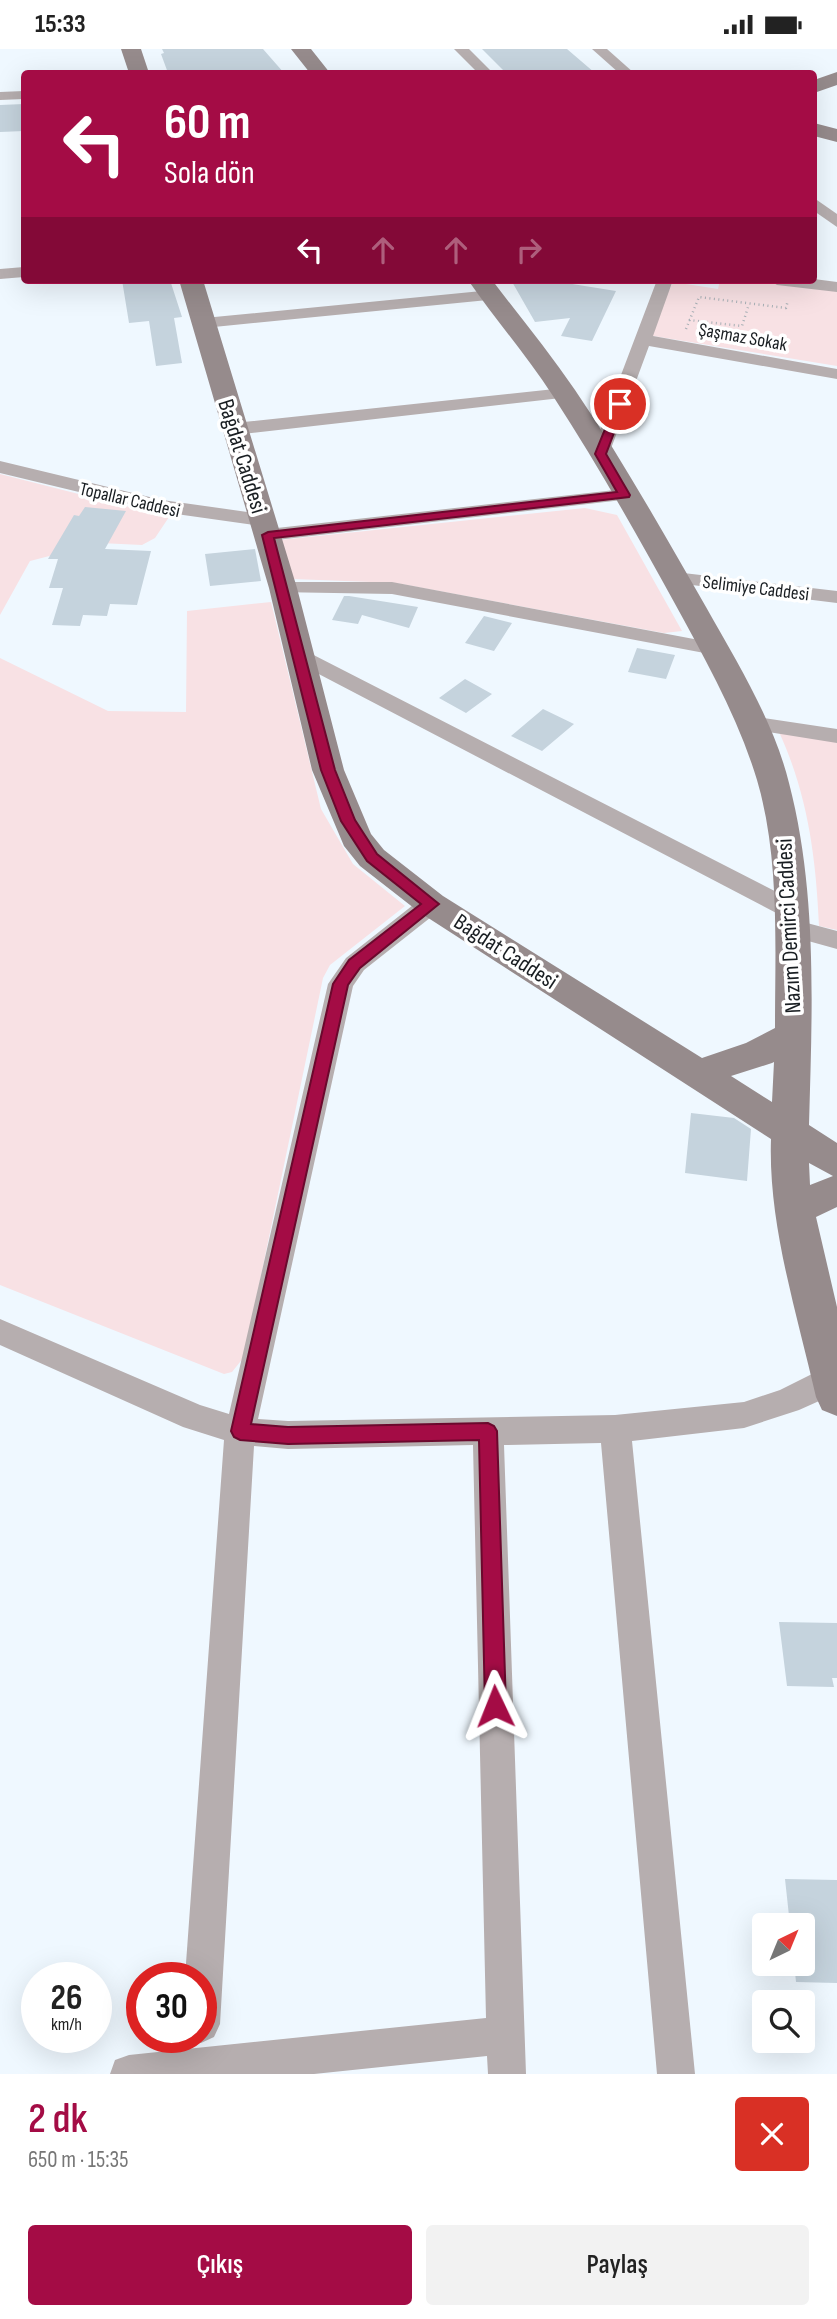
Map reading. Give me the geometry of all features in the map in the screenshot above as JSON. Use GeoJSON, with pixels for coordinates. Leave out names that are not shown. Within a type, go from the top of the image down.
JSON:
{"type":"FeatureCollection","features":[{"type":"Feature","properties":{"kind":"main road"},"geometry":{"type":"LineString","coordinates":[[131,49],[138,70]]}},
{"type":"Feature","properties":{"kind":"main road"},"geometry":{"type":"LineString","coordinates":[[301,49],[318,70]]}},
{"type":"Feature","properties":{"kind":"main road"},"geometry":{"type":"LineString","coordinates":[[817,86],[837,78]]}},
{"type":"Feature","properties":{"kind":"main road"},"geometry":{"type":"LineString","coordinates":[[817,130],[837,136]]}},
{"type":"Feature","properties":{"kind":"main road"},"geometry":{"type":"LineString","coordinates":[[817,146],[837,148]]}},
{"type":"Feature","properties":{"kind":"main road","name":"Bağdat Caddesi"},"geometry":{"type":"LineString","coordinates":[[192,284],[283,588],[328,770],[356,838],[372,857],[431,904],[837,1163]]}},
{"type":"Feature","properties":{"kind":"main road","name":"Nazım Demirci Caddesi"},"geometry":{"type":"LineString","coordinates":[[486,288],[564,393],[675,578],[715,649],[751,723],[773,781],[784,835],[792,919],[793,1035],[789,1174],[836,1385]]}},
{"type":"Feature","properties":{"kind":"main road"},"geometry":{"type":"LineString","coordinates":[[696,1074],[759,1053],[793,1035]]}},
{"type":"Feature","properties":{"kind":"main road"},"geometry":{"type":"LineString","coordinates":[[795,1209],[810,1199],[837,1190]]}},
{"type":"Feature","properties":{"kind":"street"},"geometry":{"type":"LineString","coordinates":[[461,49],[483,70]]}},
{"type":"Feature","properties":{"kind":"street"},"geometry":{"type":"LineString","coordinates":[[599,49],[624,70]]}},
{"type":"Feature","properties":{"kind":"street"},"geometry":{"type":"LineString","coordinates":[[0,96],[21,95]]}},
{"type":"Feature","properties":{"kind":"street"},"geometry":{"type":"LineString","coordinates":[[817,205],[837,222]]}},
{"type":"Feature","properties":{"kind":"street"},"geometry":{"type":"LineString","coordinates":[[0,274],[21,272]]}},
{"type":"Feature","properties":{"kind":"street"},"geometry":{"type":"LineString","coordinates":[[600,454],[663,284]]}},
{"type":"Feature","properties":{"kind":"street"},"geometry":{"type":"LineString","coordinates":[[810,284],[837,287]]}},
{"type":"Feature","properties":{"kind":"street"},"geometry":{"type":"LineString","coordinates":[[204,323],[486,288]]}},
{"type":"Feature","properties":{"kind":"street","name":"Şaşmaz Sokak"},"geometry":{"type":"LineString","coordinates":[[642,339],[837,374]]}},
{"type":"Feature","properties":{"kind":"street"},"geometry":{"type":"LineString","coordinates":[[234,429],[564,393]]}},
{"type":"Feature","properties":{"kind":"street","name":"Topallar Caddesi"},"geometry":{"type":"LineString","coordinates":[[0,467],[139,503],[265,528],[624,495]]}},
{"type":"Feature","properties":{"kind":"street","name":"Selimiye Caddesi"},"geometry":{"type":"LineString","coordinates":[[675,578],[837,597]]}},
{"type":"Feature","properties":{"kind":"street"},"geometry":{"type":"LineString","coordinates":[[283,588],[392,588],[715,649]]}},
{"type":"Feature","properties":{"kind":"street"},"geometry":{"type":"LineString","coordinates":[[298,655],[792,919],[837,940]]}},
{"type":"Feature","properties":{"kind":"street"},"geometry":{"type":"LineString","coordinates":[[751,723],[837,736]]}},
{"type":"Feature","properties":{"kind":"street"},"geometry":{"type":"LineString","coordinates":[[205,1962],[240,1431],[341,984],[355,964],[431,904]]}},
{"type":"Feature","properties":{"kind":"street"},"geometry":{"type":"LineString","coordinates":[[0,1332],[194,1417],[240,1431],[288,1435],[615,1429],[744,1415],[836,1385]]}},
{"type":"Feature","properties":{"kind":"street"},"geometry":{"type":"LineString","coordinates":[[615,1429],[676,2074]]}},
{"type":"Feature","properties":{"kind":"street"},"geometry":{"type":"LineString","coordinates":[[488,1431],[507,2074]]}},
{"type":"Feature","properties":{"kind":"street"},"geometry":{"type":"LineString","coordinates":[[217,2050],[505,2035]]}},
{"type":"Feature","properties":{"kind":"street"},"geometry":{"type":"LineString","coordinates":[[130,2074],[194,2053]]}},
{"type":"Feature","properties":{"kind":"path"},"geometry":{"type":"LineString","coordinates":[[679,345],[699,297],[786,308],[784,284]]}},
{"type":"Feature","properties":{"kind":"path"},"geometry":{"type":"LineString","coordinates":[[689,320],[742,326],[749,303]]}},
{"type":"Feature","properties":{"kind":"shaded area"},"geometry":{"type":"Polygon","coordinates":[[[672,284],[718,289],[719,284],[784,284],[837,290],[837,366],[647,335],[672,284]]]}},
{"type":"Feature","properties":{"kind":"shaded area"},"geometry":{"type":"Polygon","coordinates":[[[0,474],[169,517],[155,538],[142,545],[100,543],[30,561],[0,615],[0,474]]]}},
{"type":"Feature","properties":{"kind":"shaded area"},"geometry":{"type":"Polygon","coordinates":[[[585,508],[617,515],[682,631],[664,633],[396,583],[293,579],[280,540],[585,508]]]}},
{"type":"Feature","properties":{"kind":"shaded area"},"geometry":{"type":"Polygon","coordinates":[[[271,602],[321,809],[353,864],[405,906],[330,965],[323,978],[244,1357],[232,1372],[224,1374],[0,1285],[0,658],[108,711],[186,712],[187,611],[271,602]]]}},
{"type":"Feature","properties":{"kind":"shaded area"},"geometry":{"type":"Polygon","coordinates":[[[779,732],[837,742],[837,930],[819,926],[809,827],[797,779],[779,732]]]}},
{"type":"Feature","properties":{"kind":"building"},"geometry":{"type":"Polygon","coordinates":[[[162,49],[263,49],[281,70],[167,70],[161,54],[164,53],[162,49]]]}},
{"type":"Feature","properties":{"kind":"building"},"geometry":{"type":"Polygon","coordinates":[[[482,49],[567,49],[592,70],[503,70],[482,49]]]}},
{"type":"Feature","properties":{"kind":"building"},"geometry":{"type":"Polygon","coordinates":[[[21,104],[21,131],[0,132],[0,105],[21,104]]]}},
{"type":"Feature","properties":{"kind":"building"},"geometry":{"type":"Polygon","coordinates":[[[123,284],[171,284],[182,317],[174,318],[182,363],[156,366],[149,321],[129,323],[123,284]]]}},
{"type":"Feature","properties":{"kind":"building"},"geometry":{"type":"Polygon","coordinates":[[[513,284],[572,284],[616,291],[592,341],[561,336],[570,318],[535,322],[513,284]]]}},
{"type":"Feature","properties":{"kind":"building"},"geometry":{"type":"Polygon","coordinates":[[[85,507],[126,511],[105,549],[151,551],[137,605],[110,604],[107,616],[83,615],[80,626],[52,625],[63,588],[49,588],[58,559],[48,559],[74,515],[79,516],[85,507]]]}},
{"type":"Feature","properties":{"kind":"building"},"geometry":{"type":"Polygon","coordinates":[[[255,549],[261,581],[210,586],[205,554],[255,549]]]}},
{"type":"Feature","properties":{"kind":"building"},"geometry":{"type":"Polygon","coordinates":[[[344,596],[418,607],[409,628],[362,615],[358,624],[332,620],[344,596]]]}},
{"type":"Feature","properties":{"kind":"building"},"geometry":{"type":"Polygon","coordinates":[[[484,616],[512,623],[494,651],[465,643],[484,616]]]}},
{"type":"Feature","properties":{"kind":"building"},"geometry":{"type":"Polygon","coordinates":[[[637,648],[675,655],[666,679],[628,672],[637,648]]]}},
{"type":"Feature","properties":{"kind":"building"},"geometry":{"type":"Polygon","coordinates":[[[465,679],[492,694],[466,713],[439,698],[465,679]]]}},
{"type":"Feature","properties":{"kind":"building"},"geometry":{"type":"Polygon","coordinates":[[[543,709],[574,724],[542,751],[511,736],[543,709]]]}},
{"type":"Feature","properties":{"kind":"building"},"geometry":{"type":"Polygon","coordinates":[[[691,1113],[734,1118],[751,1129],[747,1181],[685,1173],[691,1113]]]}},
{"type":"Feature","properties":{"kind":"building"},"geometry":{"type":"Polygon","coordinates":[[[779,1622],[837,1623],[837,1678],[832,1678],[834,1687],[787,1686],[779,1622]]]}},
{"type":"Feature","properties":{"kind":"building"},"geometry":{"type":"Polygon","coordinates":[[[785,1879],[837,1880],[837,1983],[796,1982],[795,1976],[816,1976],[816,1913],[789,1913],[785,1879]]]}},
{"type":"Feature","properties":{"kind":"route"},"geometry":{"type":"LineString","coordinates":[[495,1706],[488,1431],[288,1435],[240,1431],[341,984],[346,973],[355,964],[431,904],[372,857],[356,838],[348,821],[328,770],[268,535],[624,495],[600,454],[620,404]]}}]}
